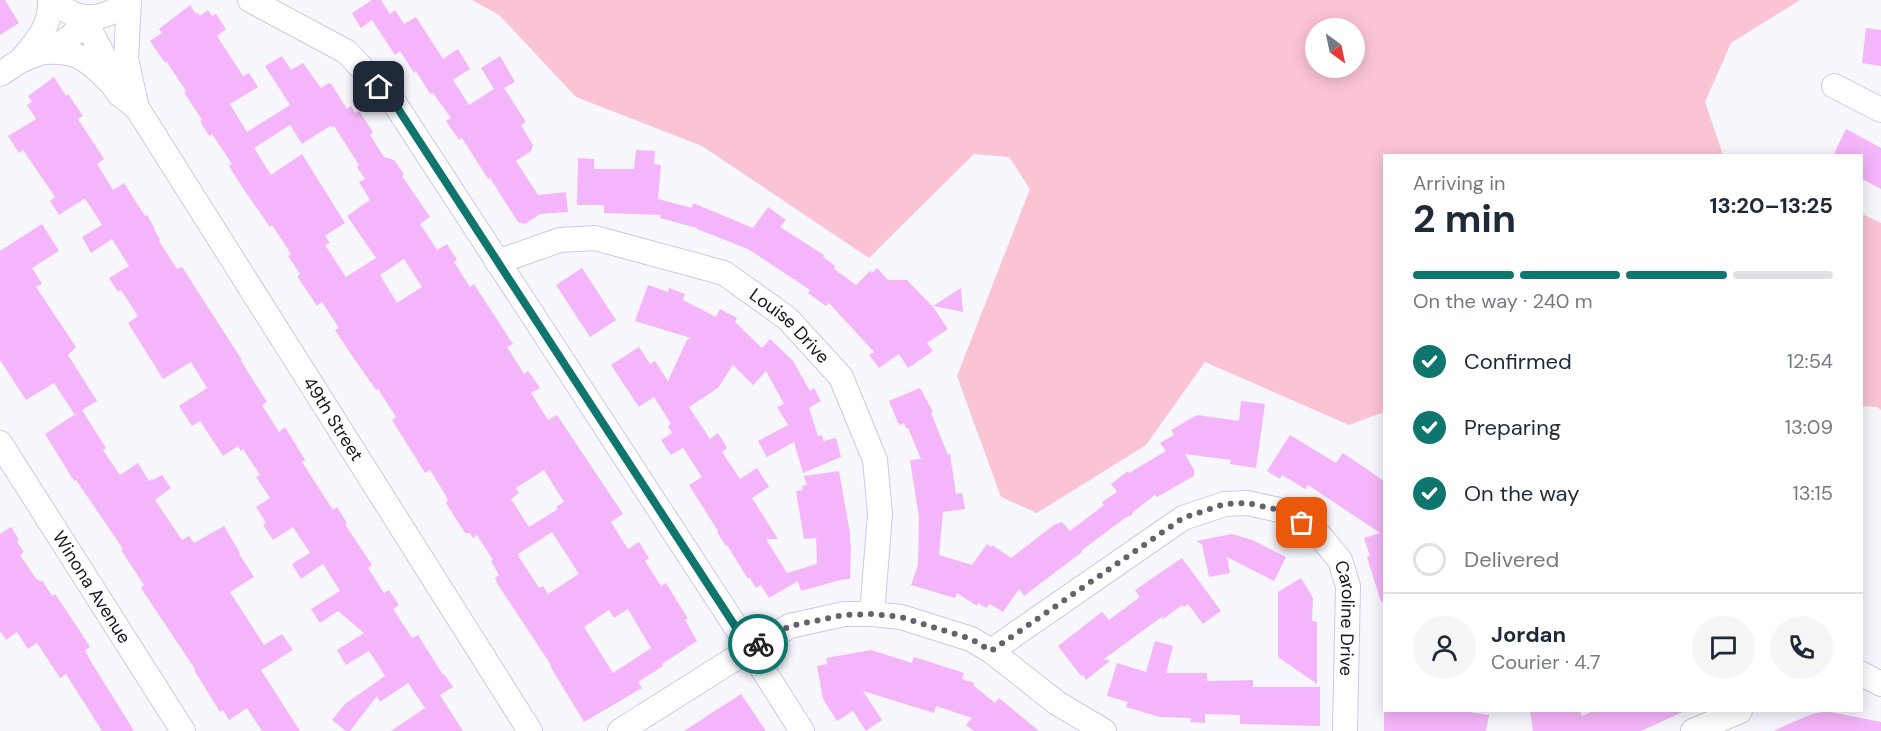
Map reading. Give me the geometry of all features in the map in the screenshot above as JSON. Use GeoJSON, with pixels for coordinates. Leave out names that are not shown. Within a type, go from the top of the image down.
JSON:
{"type":"FeatureCollection","features":[{"type":"Feature","properties":{"kind":"street"},"geometry":{"type":"LineString","coordinates":[[10,68],[47,26],[50,0]]}},
{"type":"Feature","properties":{"kind":"street"},"geometry":{"type":"LineString","coordinates":[[54,0],[65,10],[88,17],[104,16],[118,10],[129,0]]}},
{"type":"Feature","properties":{"kind":"street","name":"49th Street"},"geometry":{"type":"LineString","coordinates":[[129,0],[126,59],[137,108],[530,731]]}},
{"type":"Feature","properties":{"kind":"street"},"geometry":{"type":"LineString","coordinates":[[250,0],[347,52],[395,104],[802,731]]}},
{"type":"Feature","properties":{"kind":"street"},"geometry":{"type":"LineString","coordinates":[[10,68],[47,51],[81,30],[88,17]]}},
{"type":"Feature","properties":{"kind":"street","name":"49th Street"},"geometry":{"type":"LineString","coordinates":[[88,17],[91,32],[105,59],[112,84],[119,94],[137,108]]}},
{"type":"Feature","properties":{"kind":"street"},"geometry":{"type":"LineString","coordinates":[[47,51],[63,51],[76,55],[112,84]]}},
{"type":"Feature","properties":{"kind":"street"},"geometry":{"type":"LineString","coordinates":[[1834,86],[1881,110]]}},
{"type":"Feature","properties":{"kind":"street","name":"Louise Drive"},"geometry":{"type":"LineString","coordinates":[[497,262],[560,240],[595,238],[724,273],[788,318],[840,377],[875,460],[880,514],[872,614]]}},
{"type":"Feature","properties":{"kind":"street","name":"Winona Avenue"},"geometry":{"type":"LineString","coordinates":[[0,443],[183,731]]}},
{"type":"Feature","properties":{"kind":"street","name":"Caroline Drive"},"geometry":{"type":"LineString","coordinates":[[991,651],[1183,518],[1225,504],[1247,503],[1284,511],[1320,536],[1340,560],[1348,586],[1346,731]]}},
{"type":"Feature","properties":{"kind":"street"},"geometry":{"type":"LineString","coordinates":[[620,731],[790,626],[844,615],[872,614],[901,617],[971,639],[991,651],[1057,703],[1104,731]]}},
{"type":"Feature","properties":{"kind":"street"},"geometry":{"type":"LineString","coordinates":[[1863,675],[1881,684]]}},
{"type":"Feature","properties":{"kind":"street"},"geometry":{"type":"LineString","coordinates":[[1693,731],[1738,712]]}},
{"type":"Feature","properties":{"kind":"shaded area"},"geometry":{"type":"Polygon","coordinates":[[[472,0],[1800,0],[1731,43],[1705,102],[1723,154],[1383,154],[1383,412],[1349,425],[1205,362],[1146,445],[1037,513],[1001,497],[957,376],[1030,189],[1009,157],[974,154],[869,258],[702,146],[576,97],[499,15],[472,0]]]}},
{"type":"Feature","properties":{"kind":"shaded area"},"geometry":{"type":"Polygon","coordinates":[[[1863,214],[1881,223],[1881,410],[1877,407],[1863,406],[1863,214]]]}},
{"type":"Feature","properties":{"kind":"building"},"geometry":{"type":"Polygon","coordinates":[[[0,0],[5,0],[19,23],[0,35],[0,0]]]}},
{"type":"Feature","properties":{"kind":"building"},"geometry":{"type":"Polygon","coordinates":[[[372,0],[381,0],[390,14],[395,10],[404,24],[416,17],[443,59],[458,49],[470,69],[453,80],[469,105],[494,89],[481,68],[500,56],[515,82],[504,88],[526,122],[521,125],[533,145],[531,151],[516,161],[538,195],[566,192],[568,212],[540,214],[525,224],[518,222],[462,138],[459,140],[446,121],[451,118],[433,93],[430,94],[416,71],[414,73],[400,51],[395,55],[372,20],[361,28],[352,13],[372,0]]]}},
{"type":"Feature","properties":{"kind":"building"},"geometry":{"type":"Polygon","coordinates":[[[190,5],[200,16],[208,10],[212,16],[216,14],[226,29],[217,36],[243,76],[249,73],[258,87],[230,104],[247,132],[290,105],[265,66],[282,56],[291,70],[303,63],[321,88],[329,83],[347,109],[351,106],[355,113],[359,111],[373,132],[370,135],[384,157],[394,160],[430,217],[420,224],[437,250],[447,244],[457,260],[454,262],[470,287],[474,284],[513,344],[507,347],[524,374],[528,371],[540,388],[531,393],[548,420],[557,415],[623,514],[611,522],[628,549],[639,542],[649,558],[645,561],[661,586],[666,583],[688,619],[685,620],[697,641],[638,682],[642,688],[584,722],[551,665],[497,583],[495,578],[499,575],[491,561],[493,560],[477,535],[473,538],[470,533],[465,533],[446,503],[448,501],[446,496],[430,470],[425,473],[392,420],[396,417],[335,330],[339,328],[322,302],[317,306],[297,276],[300,274],[288,256],[291,254],[242,187],[229,166],[232,164],[212,134],[209,136],[200,121],[202,120],[184,92],[186,91],[150,41],[162,33],[159,29],[190,5]],[[290,125],[254,148],[271,175],[302,154],[345,223],[325,236],[330,243],[325,245],[346,277],[376,258],[347,216],[370,200],[359,182],[365,179],[357,167],[359,165],[334,126],[330,126],[302,144],[290,125]],[[404,259],[380,275],[397,303],[422,287],[404,259]],[[544,470],[516,488],[519,493],[511,499],[529,527],[558,509],[556,507],[564,502],[544,470]],[[552,532],[518,554],[539,588],[543,586],[548,594],[579,574],[552,532]],[[628,609],[614,618],[609,610],[584,627],[613,673],[651,648],[628,609]]]}},
{"type":"Feature","properties":{"kind":"building"},"geometry":{"type":"Polygon","coordinates":[[[1866,28],[1881,30],[1881,66],[1862,63],[1866,28]]]}},
{"type":"Feature","properties":{"kind":"building"},"geometry":{"type":"Polygon","coordinates":[[[54,77],[83,116],[78,119],[104,159],[97,164],[113,190],[124,183],[145,216],[147,215],[159,241],[177,269],[182,267],[242,360],[267,402],[262,405],[279,432],[285,427],[305,460],[302,462],[333,510],[337,507],[347,523],[345,524],[372,565],[368,568],[384,593],[389,590],[399,605],[393,609],[412,638],[418,635],[453,687],[440,695],[463,731],[391,731],[425,708],[408,683],[380,702],[377,696],[350,731],[346,731],[332,720],[345,704],[385,676],[369,651],[346,665],[337,650],[364,633],[338,611],[320,623],[311,609],[340,591],[323,564],[301,579],[292,564],[310,553],[293,527],[273,540],[263,525],[266,523],[256,507],[270,498],[256,477],[260,475],[243,449],[241,451],[238,446],[223,456],[200,421],[192,426],[179,406],[207,388],[191,362],[163,379],[128,323],[138,316],[121,290],[118,292],[109,278],[129,266],[112,239],[91,253],[82,237],[102,225],[86,200],[84,199],[59,215],[50,201],[55,197],[23,150],[19,153],[8,136],[36,119],[27,105],[32,102],[28,96],[54,77]]]}},
{"type":"Feature","properties":{"kind":"building"},"geometry":{"type":"Polygon","coordinates":[[[1846,129],[1881,148],[1881,189],[1863,180],[1863,154],[1834,154],[1846,129]]]}},
{"type":"Feature","properties":{"kind":"building"},"geometry":{"type":"Polygon","coordinates":[[[636,150],[655,151],[654,164],[661,165],[658,199],[692,208],[693,203],[753,228],[768,207],[786,220],[780,227],[824,255],[823,257],[835,266],[834,269],[856,285],[870,271],[872,273],[877,268],[888,280],[907,280],[933,307],[948,329],[927,343],[933,351],[908,368],[899,354],[879,368],[869,355],[874,352],[829,303],[826,306],[808,293],[810,290],[748,249],[697,228],[660,218],[661,215],[604,213],[604,205],[577,205],[578,158],[594,159],[594,169],[634,169],[636,150]]]}},
{"type":"Feature","properties":{"kind":"building"},"geometry":{"type":"Polygon","coordinates":[[[42,224],[59,251],[32,268],[42,284],[36,287],[76,347],[68,355],[97,401],[82,410],[106,448],[103,450],[120,475],[138,463],[149,481],[162,475],[171,488],[155,500],[182,540],[189,536],[194,543],[224,526],[254,577],[230,592],[264,645],[282,634],[293,650],[261,670],[300,731],[262,731],[247,708],[229,720],[223,710],[220,712],[195,669],[141,588],[144,585],[121,550],[123,549],[76,480],[74,481],[45,434],[75,415],[54,383],[26,400],[0,360],[0,251],[42,224]]]}},
{"type":"Feature","properties":{"kind":"building"},"geometry":{"type":"Polygon","coordinates":[[[582,268],[616,320],[590,337],[556,285],[582,268]]]}},
{"type":"Feature","properties":{"kind":"building"},"geometry":{"type":"Polygon","coordinates":[[[648,285],[668,292],[669,288],[685,294],[683,300],[716,317],[720,309],[737,318],[735,322],[762,348],[770,339],[793,361],[810,391],[814,388],[821,401],[809,408],[818,436],[822,435],[823,441],[836,438],[841,457],[803,473],[794,442],[767,457],[758,441],[788,425],[777,407],[784,404],[766,371],[753,385],[733,365],[718,388],[689,407],[710,439],[718,433],[727,448],[722,452],[740,479],[757,468],[769,487],[752,498],[778,539],[766,539],[787,573],[817,564],[816,538],[804,539],[796,491],[803,490],[802,486],[807,485],[804,476],[839,471],[850,533],[850,579],[801,591],[798,581],[769,598],[761,585],[756,588],[749,577],[748,579],[689,485],[702,477],[683,448],[671,455],[661,440],[672,433],[668,426],[671,424],[654,397],[639,407],[611,365],[639,347],[650,364],[655,361],[668,381],[687,340],[691,338],[635,321],[648,285]]]}},
{"type":"Feature","properties":{"kind":"building"},"geometry":{"type":"Polygon","coordinates":[[[961,288],[963,312],[933,306],[961,288]]]}},
{"type":"Feature","properties":{"kind":"building"},"geometry":{"type":"Polygon","coordinates":[[[920,388],[933,412],[931,413],[948,455],[950,454],[956,494],[962,493],[965,509],[943,512],[939,555],[972,565],[987,544],[1011,558],[1054,525],[1062,522],[1070,531],[1104,505],[1102,502],[1117,492],[1111,484],[1128,471],[1129,473],[1166,451],[1160,443],[1174,435],[1171,430],[1197,415],[1239,421],[1241,401],[1265,404],[1256,468],[1230,464],[1231,460],[1185,454],[1194,470],[1194,476],[1157,497],[1155,495],[1024,596],[1019,589],[1003,612],[990,604],[986,608],[978,603],[977,606],[957,593],[955,598],[911,585],[918,565],[919,517],[910,460],[921,459],[908,428],[904,423],[899,425],[889,401],[920,388]]]}},
{"type":"Feature","properties":{"kind":"building"},"geometry":{"type":"Polygon","coordinates":[[[1290,435],[1336,463],[1343,453],[1383,480],[1383,601],[1381,602],[1367,557],[1370,556],[1364,538],[1380,533],[1308,485],[1305,489],[1282,475],[1280,479],[1267,471],[1290,435]]]}},
{"type":"Feature","properties":{"kind":"building"},"geometry":{"type":"Polygon","coordinates":[[[11,527],[24,552],[20,555],[37,580],[40,582],[42,580],[52,596],[55,594],[76,625],[90,647],[85,650],[90,660],[134,731],[102,731],[66,674],[60,678],[37,643],[28,649],[17,632],[6,640],[0,631],[0,534],[11,527]]]}},
{"type":"Feature","properties":{"kind":"building"},"geometry":{"type":"Polygon","coordinates":[[[1232,534],[1252,540],[1286,557],[1274,581],[1227,557],[1230,573],[1209,577],[1202,544],[1196,541],[1232,534]]]}},
{"type":"Feature","properties":{"kind":"building"},"geometry":{"type":"Polygon","coordinates":[[[1182,558],[1221,611],[1203,624],[1188,604],[1184,607],[1182,605],[1104,659],[1110,661],[1086,680],[1083,675],[1081,676],[1058,646],[1102,612],[1109,620],[1140,597],[1135,590],[1182,558]]]}},
{"type":"Feature","properties":{"kind":"building"},"geometry":{"type":"Polygon","coordinates":[[[1301,578],[1313,598],[1312,621],[1317,622],[1317,684],[1278,657],[1278,592],[1301,578]]]}},
{"type":"Feature","properties":{"kind":"building"},"geometry":{"type":"Polygon","coordinates":[[[1155,641],[1173,646],[1166,673],[1207,673],[1207,681],[1253,680],[1253,687],[1320,687],[1320,726],[1240,724],[1240,715],[1205,714],[1205,723],[1190,722],[1191,718],[1160,717],[1126,707],[1128,702],[1107,696],[1117,663],[1146,672],[1155,641]]]}},
{"type":"Feature","properties":{"kind":"building"},"geometry":{"type":"Polygon","coordinates":[[[871,650],[912,663],[914,657],[964,673],[962,679],[974,683],[974,686],[995,703],[999,698],[1039,731],[974,731],[966,725],[972,718],[936,706],[934,713],[863,691],[882,720],[866,731],[853,711],[837,721],[823,699],[817,666],[827,664],[826,658],[871,650]]]}},
{"type":"Feature","properties":{"kind":"building"},"geometry":{"type":"Polygon","coordinates":[[[741,694],[766,731],[684,731],[741,694]]]}},
{"type":"Feature","properties":{"kind":"building"},"geometry":{"type":"Polygon","coordinates":[[[1384,712],[1469,712],[1489,715],[1486,731],[1384,731],[1384,712]]]}},
{"type":"Feature","properties":{"kind":"building"},"geometry":{"type":"Polygon","coordinates":[[[1530,712],[1580,712],[1582,716],[1591,712],[1683,712],[1641,731],[1533,731],[1530,712]]]}},
{"type":"Feature","properties":{"kind":"building"},"geometry":{"type":"Polygon","coordinates":[[[1831,712],[1881,722],[1881,731],[1773,731],[1812,714],[1831,712]]]}},
{"type":"Feature","properties":{"kind":"way so far"},"geometry":{"type":"LineString","coordinates":[[758,644],[790,626],[844,615],[872,614],[901,617],[971,639],[991,651],[1183,518],[1225,504],[1247,503],[1284,511],[1302,523]]}},
{"type":"Feature","properties":{"kind":"route"},"geometry":{"type":"LineString","coordinates":[[379,87],[395,104],[750,649],[758,644]]}}]}
